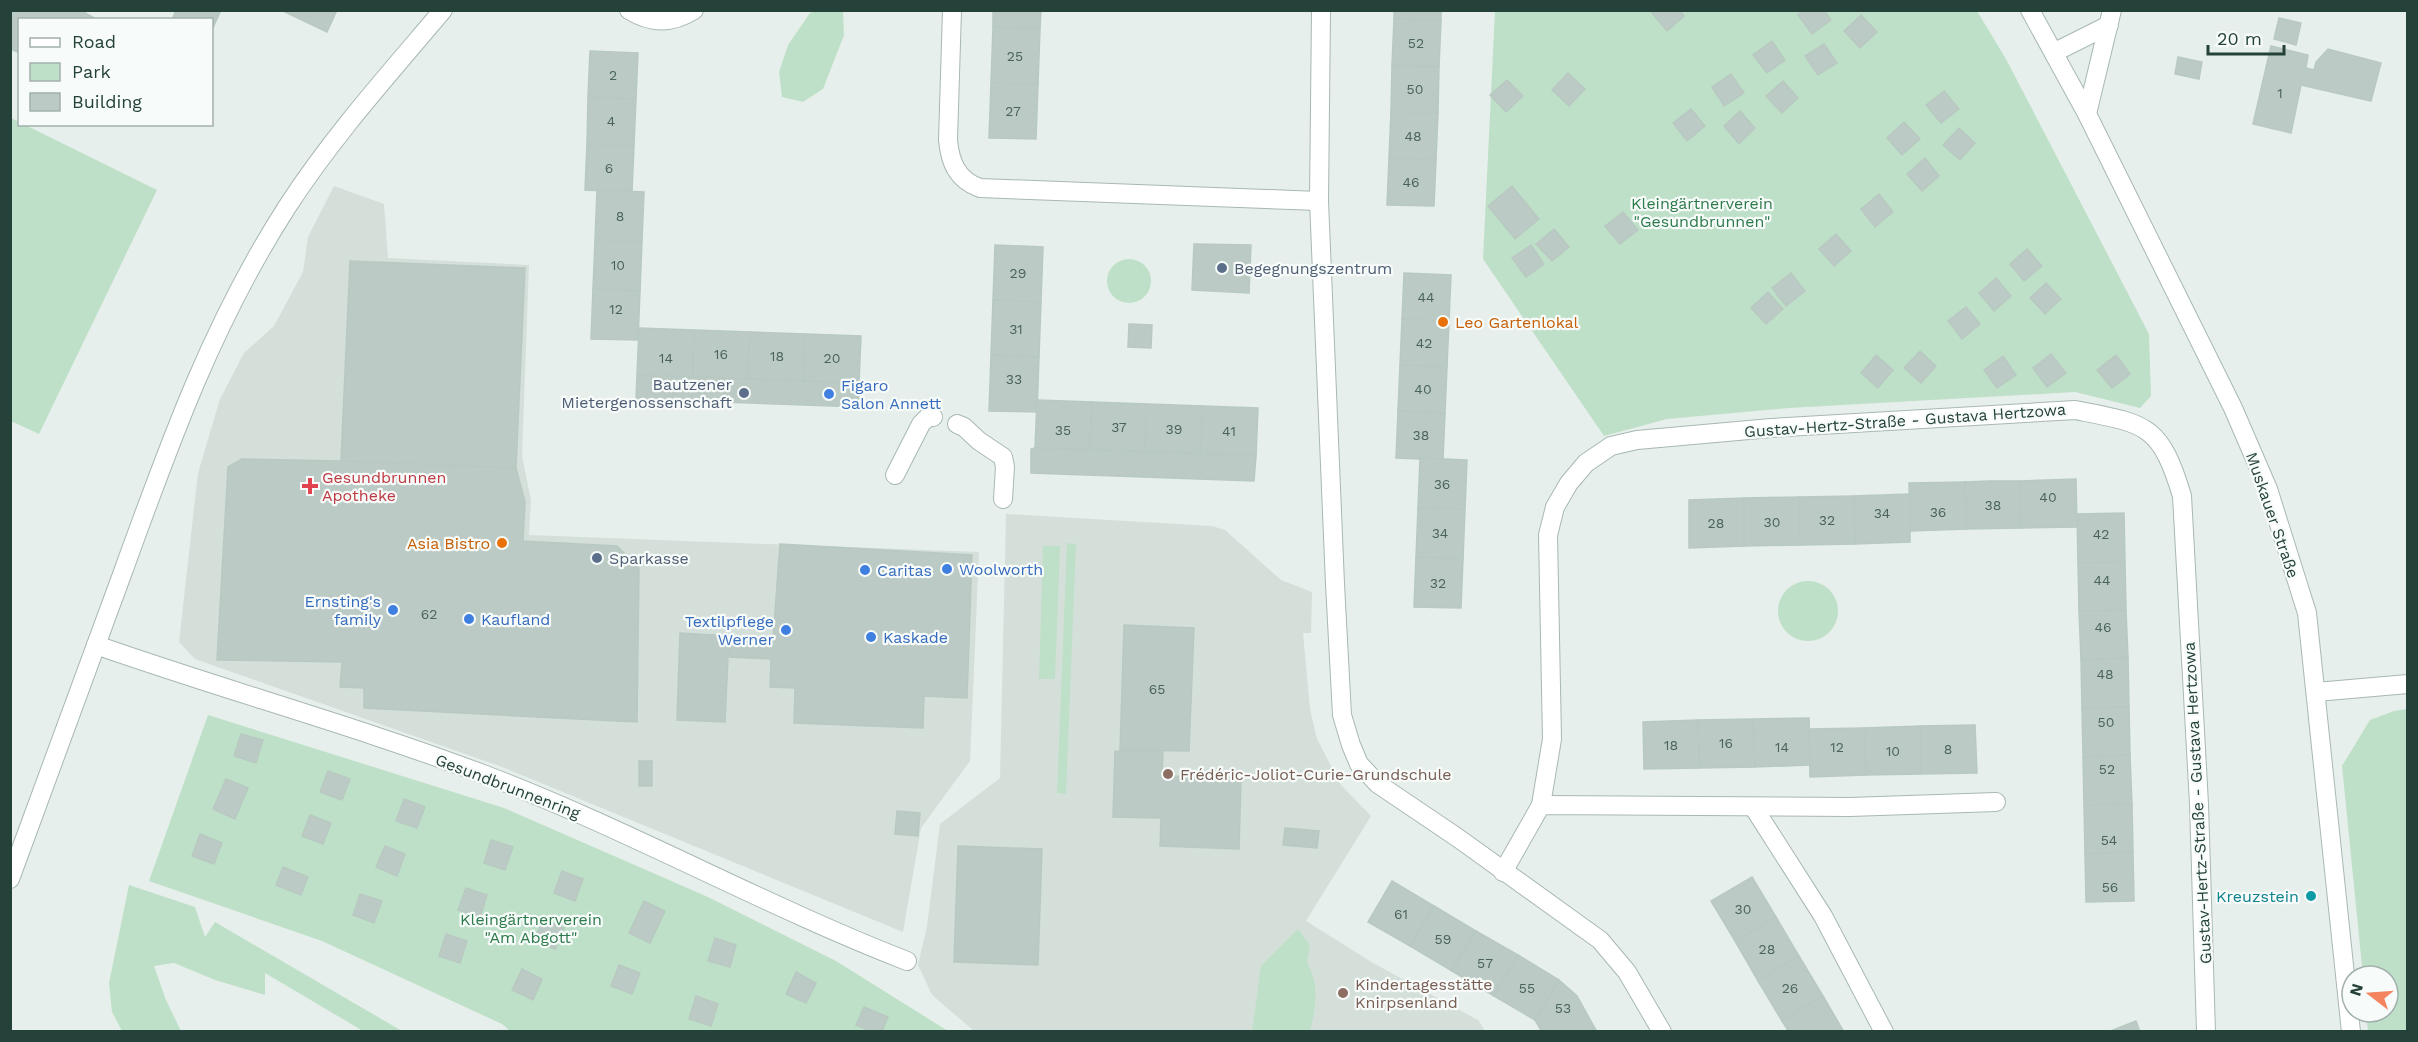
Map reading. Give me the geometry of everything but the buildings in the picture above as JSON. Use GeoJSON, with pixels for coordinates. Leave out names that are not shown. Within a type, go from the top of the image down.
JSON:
{"type":"FeatureCollection","features":[{"type":"Feature","properties":{"kind":"street"},"geometry":{"type":"LineString","coordinates":[[10,879],[176,426],[210,346],[287,208],[342,129],[443,10]]}},
{"type":"Feature","properties":{"kind":"street"},"geometry":{"type":"LineString","coordinates":[[629,10],[651,21],[662,22],[683,17],[694,10]]}},
{"type":"Feature","properties":{"kind":"street"},"geometry":{"type":"LineString","coordinates":[[952,10],[948,140],[950,156],[954,168],[974,186],[1060,192],[1319,201]]}},
{"type":"Feature","properties":{"kind":"street"},"geometry":{"type":"LineString","coordinates":[[1321,10],[1319,201],[1342,715],[1359,764],[1378,784],[1458,838],[1600,940],[1627,972],[1662,1032]]}},
{"type":"Feature","properties":{"kind":"street","name":"Muskauer Straße"},"geometry":{"type":"LineString","coordinates":[[2030,10],[2087,114],[2233,408],[2268,489],[2307,613],[2351,1032]]}},
{"type":"Feature","properties":{"kind":"street"},"geometry":{"type":"LineString","coordinates":[[2055,52],[2110,18]]}},
{"type":"Feature","properties":{"kind":"street"},"geometry":{"type":"LineString","coordinates":[[2087,114],[2110,18]]}},
{"type":"Feature","properties":{"kind":"street","name":"Gustav-Hertz-Straße - Gustava Hertzowa"},"geometry":{"type":"LineString","coordinates":[[1503,872],[1541,805],[1552,739],[1548,535],[1555,507],[1569,483],[1586,463],[1611,446],[1637,440],[1771,428],[2075,410],[2122,419],[2150,431],[2164,447],[2173,465],[2182,496],[2202,886],[2206,1032]]}},
{"type":"Feature","properties":{"kind":"street"},"geometry":{"type":"LineString","coordinates":[[895,475],[921,424],[929,417],[964,427],[979,441],[1003,457],[1005,467],[1003,499]]}},
{"type":"Feature","properties":{"kind":"street","name":"Gesundbrunnenring"},"geometry":{"type":"LineString","coordinates":[[96,645],[484,774],[596,821],[771,902],[907,961]]}},
{"type":"Feature","properties":{"kind":"street"},"geometry":{"type":"LineString","coordinates":[[2316,692],[2408,684]]}},
{"type":"Feature","properties":{"kind":"street"},"geometry":{"type":"LineString","coordinates":[[1541,805],[1754,808],[1996,802]]}},
{"type":"Feature","properties":{"kind":"street"},"geometry":{"type":"LineString","coordinates":[[1754,808],[1823,916],[1884,1032]]}},
{"type":"Feature","properties":{"kind":"shaded area"},"geometry":{"type":"Polygon","coordinates":[[[334,186],[384,204],[388,258],[529,265],[522,456],[531,500],[529,535],[979,552],[970,761],[921,828],[903,932],[502,767],[195,659],[179,642],[198,473],[220,399],[244,353],[274,326],[303,272],[308,237],[334,186]]]}},
{"type":"Feature","properties":{"kind":"shaded area","name":"Frédéric-Joliot-Curie-Grundschule"},"geometry":{"type":"Polygon","coordinates":[[[1006,514],[1212,526],[1225,530],[1281,580],[1312,592],[1311,633],[1303,633],[1310,709],[1317,739],[1341,785],[1371,816],[1306,921],[1373,963],[1478,1020],[1485,1031],[974,1031],[932,995],[918,965],[927,926],[940,824],[1000,778],[1006,514]]]}},
{"type":"Feature","properties":{"kind":"green space"},"geometry":{"type":"Polygon","coordinates":[[[843,11],[844,35],[823,89],[803,102],[782,97],[779,72],[788,45],[810,13],[843,11]]]}},
{"type":"Feature","properties":{"kind":"green space","name":"Kleingärtnerverein \"Gesundbrunnen\""},"geometry":{"type":"Polygon","coordinates":[[[1495,11],[1977,11],[2006,59],[2149,334],[2151,396],[2140,408],[2075,392],[1789,408],[1667,419],[1604,436],[1483,259],[1495,11]]]}},
{"type":"Feature","properties":{"kind":"green space"},"geometry":{"type":"Polygon","coordinates":[[[11,118],[18,121],[18,126],[27,126],[157,190],[39,434],[11,421],[11,118]]]}},
{"type":"Feature","properties":{"kind":"green space"},"geometry":{"type":"Polygon","coordinates":[[[1129,259],[1138,260],[1145,265],[1150,272],[1150,290],[1145,297],[1138,302],[1129,303],[1120,302],[1113,297],[1108,290],[1107,281],[1108,272],[1113,265],[1120,260],[1129,259]]]}},
{"type":"Feature","properties":{"kind":"green space"},"geometry":{"type":"Polygon","coordinates":[[[1067,543],[1076,544],[1066,794],[1057,793],[1067,543]]]}},
{"type":"Feature","properties":{"kind":"green space"},"geometry":{"type":"Polygon","coordinates":[[[1043,546],[1060,546],[1055,679],[1039,679],[1043,546]]]}},
{"type":"Feature","properties":{"kind":"green space"},"geometry":{"type":"Polygon","coordinates":[[[1802,581],[1814,581],[1825,586],[1833,594],[1838,611],[1836,623],[1825,636],[1814,641],[1802,641],[1791,636],[1783,628],[1778,617],[1778,605],[1783,594],[1791,586],[1802,581]]]}},
{"type":"Feature","properties":{"kind":"green space"},"geometry":{"type":"Polygon","coordinates":[[[2407,709],[2407,1031],[2368,1031],[2367,1024],[2400,1024],[2400,964],[2362,964],[2342,766],[2370,720],[2407,709]]]}},
{"type":"Feature","properties":{"kind":"green space","name":"Kleingärtnerverein \"Am Abgott\""},"geometry":{"type":"Polygon","coordinates":[[[208,715],[504,808],[708,897],[836,961],[948,1031],[510,1031],[502,1024],[322,941],[149,881],[208,715]]]}},
{"type":"Feature","properties":{"kind":"green space"},"geometry":{"type":"Polygon","coordinates":[[[129,885],[195,907],[205,937],[215,922],[402,1031],[363,1031],[265,973],[265,995],[215,980],[174,963],[154,966],[166,1000],[181,1031],[122,1031],[112,1012],[109,983],[129,885]]]}},
{"type":"Feature","properties":{"kind":"green space"},"geometry":{"type":"Polygon","coordinates":[[[1298,929],[1310,945],[1307,963],[1314,980],[1315,1005],[1310,1031],[1252,1031],[1261,966],[1298,929]]]}},
{"type":"Feature","properties":{"kind":"place","name":"Begegnungszentrum"},"geometry":{"type":"Point","coordinates":[1222,268]}},
{"type":"Feature","properties":{"kind":"place","name":"Leo Gartenlokal"},"geometry":{"type":"Point","coordinates":[1443,322]}},
{"type":"Feature","properties":{"kind":"place","name":"Bautzener Mietergenossenschaft"},"geometry":{"type":"Point","coordinates":[744,393]}},
{"type":"Feature","properties":{"kind":"place","name":"Figaro Salon Annett"},"geometry":{"type":"Point","coordinates":[829,394]}},
{"type":"Feature","properties":{"kind":"place","name":"Gesundbrunnen Apotheke"},"geometry":{"type":"Point","coordinates":[310,486]}},
{"type":"Feature","properties":{"kind":"place","name":"Asia Bistro"},"geometry":{"type":"Point","coordinates":[502,543]}},
{"type":"Feature","properties":{"kind":"place","name":"Sparkasse"},"geometry":{"type":"Point","coordinates":[597,558]}},
{"type":"Feature","properties":{"kind":"place","name":"Woolworth"},"geometry":{"type":"Point","coordinates":[947,569]}},
{"type":"Feature","properties":{"kind":"place","name":"Caritas"},"geometry":{"type":"Point","coordinates":[865,570]}},
{"type":"Feature","properties":{"kind":"place","name":"Ernsting's family"},"geometry":{"type":"Point","coordinates":[393,610]}},
{"type":"Feature","properties":{"kind":"place","name":"Kaufland"},"geometry":{"type":"Point","coordinates":[469,619]}},
{"type":"Feature","properties":{"kind":"place","name":"Textilpflege Werner"},"geometry":{"type":"Point","coordinates":[786,630]}},
{"type":"Feature","properties":{"kind":"place","name":"Kaskade"},"geometry":{"type":"Point","coordinates":[871,637]}},
{"type":"Feature","properties":{"kind":"place","name":"Frédéric-Joliot-Curie-Grundschule"},"geometry":{"type":"Point","coordinates":[1168,774]}},
{"type":"Feature","properties":{"kind":"place","name":"Kreuzstein"},"geometry":{"type":"Point","coordinates":[2311,896]}},
{"type":"Feature","properties":{"kind":"place","name":"Kindertagesstätte Knirpsenland"},"geometry":{"type":"Point","coordinates":[1343,993]}}]}
